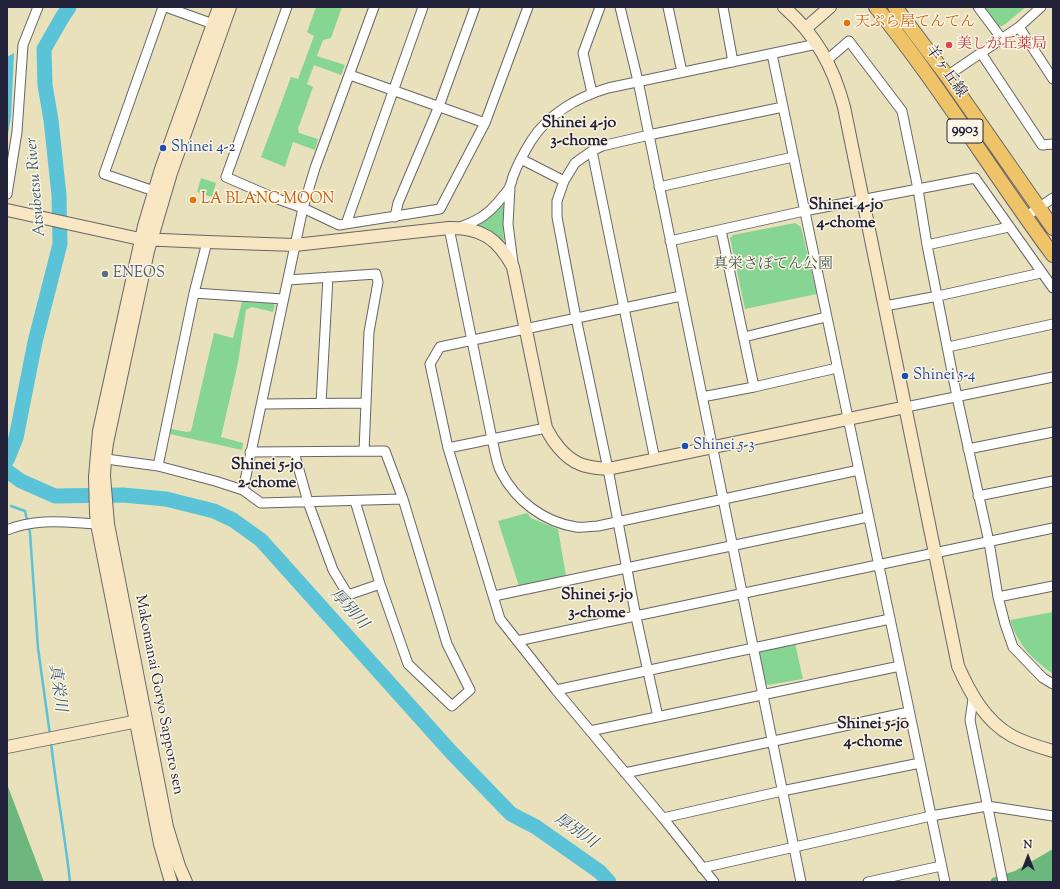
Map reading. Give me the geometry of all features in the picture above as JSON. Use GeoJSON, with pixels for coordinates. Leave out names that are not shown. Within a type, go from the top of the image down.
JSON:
{"type":"FeatureCollection","features":[{"type":"Feature","properties":{"kind":"main road","name":"羊ヶ丘線"},"geometry":{"type":"LineString","coordinates":[[876,7],[907,46],[1053,255]]}},
{"type":"Feature","properties":{"kind":"main road","name":"羊ヶ丘線"},"geometry":{"type":"LineString","coordinates":[[895,7],[947,76],[1053,228]]}},
{"type":"Feature","properties":{"kind":"street"},"geometry":{"type":"LineString","coordinates":[[7,194],[17,132],[23,45],[38,7]]}},
{"type":"Feature","properties":{"kind":"street"},"geometry":{"type":"LineString","coordinates":[[154,192],[104,174],[164,7],[213,24]]}},
{"type":"Feature","properties":{"kind":"street"},"geometry":{"type":"LineString","coordinates":[[146,239],[154,192],[219,7]]}},
{"type":"Feature","properties":{"kind":"street"},"geometry":{"type":"LineString","coordinates":[[146,239],[230,7]]}},
{"type":"Feature","properties":{"kind":"street"},"geometry":{"type":"LineString","coordinates":[[287,7],[226,177],[272,197],[303,208],[339,225],[440,209],[485,123],[528,7]]}},
{"type":"Feature","properties":{"kind":"street"},"geometry":{"type":"LineString","coordinates":[[243,490],[303,208],[315,168],[374,7]]}},
{"type":"Feature","properties":{"kind":"street"},"geometry":{"type":"LineString","coordinates":[[346,224],[423,7]]}},
{"type":"Feature","properties":{"kind":"street"},"geometry":{"type":"LineString","coordinates":[[395,217],[398,203],[439,106],[475,7]]}},
{"type":"Feature","properties":{"kind":"street"},"geometry":{"type":"LineString","coordinates":[[592,93],[583,53],[600,7]]}},
{"type":"Feature","properties":{"kind":"street"},"geometry":{"type":"LineString","coordinates":[[620,7],[638,81],[801,882]]}},
{"type":"Feature","properties":{"kind":"street"},"geometry":{"type":"LineString","coordinates":[[668,7],[682,72]]}},
{"type":"Feature","properties":{"kind":"street"},"geometry":{"type":"LineString","coordinates":[[723,7],[733,62]]}},
{"type":"Feature","properties":{"kind":"street"},"geometry":{"type":"LineString","coordinates":[[784,7],[806,28],[827,60],[838,84],[864,200],[958,666],[973,699],[986,714],[1011,735],[1029,744],[1053,751]]}},
{"type":"Feature","properties":{"kind":"street"},"geometry":{"type":"LineString","coordinates":[[806,28],[830,7]]}},
{"type":"Feature","properties":{"kind":"street"},"geometry":{"type":"LineString","coordinates":[[978,7],[1002,39]]}},
{"type":"Feature","properties":{"kind":"street"},"geometry":{"type":"LineString","coordinates":[[947,76],[1019,27],[1041,7]]}},
{"type":"Feature","properties":{"kind":"street"},"geometry":{"type":"LineString","coordinates":[[1019,27],[1053,79]]}},
{"type":"Feature","properties":{"kind":"street"},"geometry":{"type":"LineString","coordinates":[[827,60],[849,41],[902,111],[957,397],[988,542],[998,597],[1005,624],[1014,647],[1043,678],[1053,684]]}},
{"type":"Feature","properties":{"kind":"street"},"geometry":{"type":"LineString","coordinates":[[817,44],[638,81],[592,93],[562,110],[545,124],[532,140],[513,174],[510,187],[508,224],[509,242],[546,428],[551,438],[565,455],[580,464],[608,469],[1053,377]]}},
{"type":"Feature","properties":{"kind":"street"},"geometry":{"type":"LineString","coordinates":[[981,53],[1042,145],[1053,144]]}},
{"type":"Feature","properties":{"kind":"street"},"geometry":{"type":"LineString","coordinates":[[772,54],[945,882]]}},
{"type":"Feature","properties":{"kind":"street"},"geometry":{"type":"LineString","coordinates":[[350,75],[485,123]]}},
{"type":"Feature","properties":{"kind":"street"},"geometry":{"type":"LineString","coordinates":[[658,717],[636,617],[608,469],[576,318],[557,217],[557,201],[564,181],[575,164],[592,151],[602,146],[783,107]]}},
{"type":"Feature","properties":{"kind":"street"},"geometry":{"type":"LineString","coordinates":[[592,151],[655,460]]}},
{"type":"Feature","properties":{"kind":"street"},"geometry":{"type":"LineString","coordinates":[[659,187],[793,157]]}},
{"type":"Feature","properties":{"kind":"street"},"geometry":{"type":"LineString","coordinates":[[521,159],[564,181]]}},
{"type":"Feature","properties":{"kind":"street"},"geometry":{"type":"LineString","coordinates":[[670,241],[804,212],[975,178],[1053,288]]}},
{"type":"Feature","properties":{"kind":"street"},"geometry":{"type":"LineString","coordinates":[[7,210],[146,239],[295,245],[454,227],[475,222],[491,210],[510,187]]}},
{"type":"Feature","properties":{"kind":"street"},"geometry":{"type":"LineString","coordinates":[[1025,217],[1053,198]]}},
{"type":"Feature","properties":{"kind":"street"},"geometry":{"type":"LineString","coordinates":[[454,227],[475,230],[490,238],[501,247],[513,267]]}},
{"type":"Feature","properties":{"kind":"street"},"geometry":{"type":"LineString","coordinates":[[454,227],[472,340],[500,471],[513,491],[532,509],[552,520],[577,527],[598,526],[859,470]]}},
{"type":"Feature","properties":{"kind":"street"},"geometry":{"type":"LineString","coordinates":[[928,245],[1009,227]]}},
{"type":"Feature","properties":{"kind":"street"},"geometry":{"type":"LineString","coordinates":[[721,230],[754,388]]}},
{"type":"Feature","properties":{"kind":"street","name":"Makomanai Goryo Sapporo sen"},"geometry":{"type":"LineString","coordinates":[[146,239],[99,431],[100,477],[102,518],[141,721],[160,844],[171,882]]}},
{"type":"Feature","properties":{"kind":"street"},"geometry":{"type":"LineString","coordinates":[[158,466],[194,293],[207,242]]}},
{"type":"Feature","properties":{"kind":"street"},"geometry":{"type":"LineString","coordinates":[[885,306],[938,296],[1041,272]]}},
{"type":"Feature","properties":{"kind":"street"},"geometry":{"type":"LineString","coordinates":[[288,280],[376,274],[378,282],[369,332],[364,451]]}},
{"type":"Feature","properties":{"kind":"street"},"geometry":{"type":"LineString","coordinates":[[321,403],[328,277]]}},
{"type":"Feature","properties":{"kind":"street"},"geometry":{"type":"LineString","coordinates":[[194,293],[283,299]]}},
{"type":"Feature","properties":{"kind":"street"},"geometry":{"type":"LineString","coordinates":[[682,296],[440,347],[430,364],[448,448],[500,619],[556,690],[663,818],[714,882]]}},
{"type":"Feature","properties":{"kind":"street"},"geometry":{"type":"LineString","coordinates":[[744,337],[826,317]]}},
{"type":"Feature","properties":{"kind":"street"},"geometry":{"type":"LineString","coordinates":[[948,347],[1053,324]]}},
{"type":"Feature","properties":{"kind":"street"},"geometry":{"type":"LineString","coordinates":[[702,398],[754,388],[837,368]]}},
{"type":"Feature","properties":{"kind":"street"},"geometry":{"type":"LineString","coordinates":[[262,404],[366,403]]}},
{"type":"Feature","properties":{"kind":"street"},"geometry":{"type":"LineString","coordinates":[[448,448],[546,428]]}},
{"type":"Feature","properties":{"kind":"street"},"geometry":{"type":"LineString","coordinates":[[968,449],[1053,432]]}},
{"type":"Feature","properties":{"kind":"street"},"geometry":{"type":"LineString","coordinates":[[250,452],[385,451],[403,499],[447,644],[470,690],[452,706],[408,664],[380,584],[355,501]]}},
{"type":"Feature","properties":{"kind":"street"},"geometry":{"type":"LineString","coordinates":[[294,452],[308,502],[333,570],[348,595],[380,584]]}},
{"type":"Feature","properties":{"kind":"street"},"geometry":{"type":"LineString","coordinates":[[100,458],[158,466],[215,481],[243,490],[261,502],[403,499]]}},
{"type":"Feature","properties":{"kind":"street"},"geometry":{"type":"LineString","coordinates":[[978,496],[1053,481]]}},
{"type":"Feature","properties":{"kind":"street"},"geometry":{"type":"LineString","coordinates":[[7,530],[18,525],[38,521],[64,521],[102,518]]}},
{"type":"Feature","properties":{"kind":"street"},"geometry":{"type":"LineString","coordinates":[[494,596],[868,518]]}},
{"type":"Feature","properties":{"kind":"street"},"geometry":{"type":"LineString","coordinates":[[518,641],[1053,528]]}},
{"type":"Feature","properties":{"kind":"street"},"geometry":{"type":"LineString","coordinates":[[998,597],[1053,586]]}},
{"type":"Feature","properties":{"kind":"street"},"geometry":{"type":"LineString","coordinates":[[556,690],[890,619]]}},
{"type":"Feature","properties":{"kind":"street"},"geometry":{"type":"LineString","coordinates":[[590,731],[763,696],[900,666]]}},
{"type":"Feature","properties":{"kind":"street"},"geometry":{"type":"LineString","coordinates":[[973,699],[970,720],[1003,882]]}},
{"type":"Feature","properties":{"kind":"street"},"geometry":{"type":"LineString","coordinates":[[625,773],[909,712]]}},
{"type":"Feature","properties":{"kind":"street"},"geometry":{"type":"LineString","coordinates":[[7,747],[141,721]]}},
{"type":"Feature","properties":{"kind":"street","name":"Makomanai Goryo Sapporo sen"},"geometry":{"type":"LineString","coordinates":[[141,721],[167,827],[179,866],[186,882]]}},
{"type":"Feature","properties":{"kind":"street"},"geometry":{"type":"LineString","coordinates":[[663,818],[782,791],[920,763]]}},
{"type":"Feature","properties":{"kind":"street"},"geometry":{"type":"LineString","coordinates":[[702,868],[931,816],[987,806],[1053,816]]}},
{"type":"Feature","properties":{"kind":"street"},"geometry":{"type":"LineString","coordinates":[[868,882],[941,866]]}},
{"type":"Feature","properties":{"kind":"green space"},"geometry":{"type":"Polygon","coordinates":[[[316,7],[342,7],[331,38],[323,40],[317,56],[345,65],[341,75],[314,65],[307,84],[313,87],[298,129],[299,133],[318,139],[315,150],[293,142],[285,167],[261,157],[291,77],[298,79],[314,36],[307,32],[316,7]]]}},
{"type":"Feature","properties":{"kind":"green space"},"geometry":{"type":"Polygon","coordinates":[[[984,7],[1026,7],[1004,25],[999,27],[984,7]]]}},
{"type":"Feature","properties":{"kind":"green space"},"geometry":{"type":"Polygon","coordinates":[[[201,178],[216,183],[212,197],[197,192],[201,178]]]}},
{"type":"Feature","properties":{"kind":"green space"},"geometry":{"type":"Polygon","coordinates":[[[502,205],[504,206],[503,242],[478,225],[479,222],[502,205]]]}},
{"type":"Feature","properties":{"kind":"green space","name":"真栄さぼてん公園"},"geometry":{"type":"Polygon","coordinates":[[[795,223],[801,227],[817,294],[745,309],[730,238],[733,235],[795,223]]]}},
{"type":"Feature","properties":{"kind":"green space"},"geometry":{"type":"Polygon","coordinates":[[[242,302],[272,303],[275,305],[273,312],[252,307],[246,310],[238,363],[221,437],[243,443],[242,450],[170,434],[171,429],[187,432],[191,431],[214,333],[233,338],[242,302]]]}},
{"type":"Feature","properties":{"kind":"green space"},"geometry":{"type":"Polygon","coordinates":[[[527,513],[531,518],[558,529],[566,576],[519,586],[498,521],[527,513]]]}},
{"type":"Feature","properties":{"kind":"green space"},"geometry":{"type":"Polygon","coordinates":[[[1053,612],[1053,674],[1027,651],[1017,637],[1010,620],[1053,612]]]}},
{"type":"Feature","properties":{"kind":"green space"},"geometry":{"type":"Polygon","coordinates":[[[795,643],[803,679],[768,685],[765,683],[759,652],[762,649],[795,643]]]}},
{"type":"Feature","properties":{"kind":"green space"},"geometry":{"type":"Polygon","coordinates":[[[7,784],[44,882],[7,882],[7,784]]]}},
{"type":"Feature","properties":{"kind":"green space"},"geometry":{"type":"Polygon","coordinates":[[[1053,849],[1053,882],[990,882],[992,878],[1015,871],[1053,849]]]}},
{"type":"Feature","properties":{"kind":"water"},"geometry":{"type":"Polygon","coordinates":[[[14,53],[11,117],[7,140],[7,57],[14,53]]]}},
{"type":"Feature","properties":{"kind":"waterway","name":"Atsubetsu River"},"geometry":{"type":"LineString","coordinates":[[7,460],[16,438],[35,342],[60,244],[59,195],[51,120],[45,85],[44,49],[69,7]]}},
{"type":"Feature","properties":{"kind":"waterway","name":"厚別川"},"geometry":{"type":"LineString","coordinates":[[7,471],[21,481],[55,496],[123,495],[166,499],[214,511],[233,520],[261,540],[451,752],[511,814],[536,827],[600,872],[609,882]]}},
{"type":"Feature","properties":{"kind":"waterway","name":"真栄川"},"geometry":{"type":"LineString","coordinates":[[11,506],[25,511],[30,533],[38,648],[50,735]]}},
{"type":"Feature","properties":{"kind":"waterway","name":"真栄川"},"geometry":{"type":"LineString","coordinates":[[51,742],[70,882]]}},
{"type":"Feature","properties":{"kind":"place","name":"天ぷら屋てんてん"},"geometry":{"type":"Point","coordinates":[847,23]}},
{"type":"Feature","properties":{"kind":"place","name":"美しが丘薬局"},"geometry":{"type":"Point","coordinates":[949,45]}},
{"type":"Feature","properties":{"kind":"place","name":"Shinei 4-2"},"geometry":{"type":"Point","coordinates":[163,148]}},
{"type":"Feature","properties":{"kind":"place","name":"LA BLANC MOON"},"geometry":{"type":"Point","coordinates":[193,200]}},
{"type":"Feature","properties":{"kind":"place","name":"ENEOS"},"geometry":{"type":"Point","coordinates":[105,274]}},
{"type":"Feature","properties":{"kind":"place","name":"Shinei 5-4"},"geometry":{"type":"Point","coordinates":[905,376]}},
{"type":"Feature","properties":{"kind":"place","name":"Shinei 5-3"},"geometry":{"type":"Point","coordinates":[685,446]}},
{"type":"Feature","properties":{"kind":"district","name":"Shinei 4-jo 3-chome"},"geometry":{"type":"Point","coordinates":[579,133]}},
{"type":"Feature","properties":{"kind":"district","name":"Shinei 4-jo 4-chome"},"geometry":{"type":"Point","coordinates":[846,215]}},
{"type":"Feature","properties":{"kind":"district","name":"Shinei 5-jo 2-chome"},"geometry":{"type":"Point","coordinates":[267,475]}},
{"type":"Feature","properties":{"kind":"district","name":"Shinei 5-jo 3-chome"},"geometry":{"type":"Point","coordinates":[597,605]}},
{"type":"Feature","properties":{"kind":"district","name":"Shinei 5-jo 4-chome"},"geometry":{"type":"Point","coordinates":[873,734]}}]}
